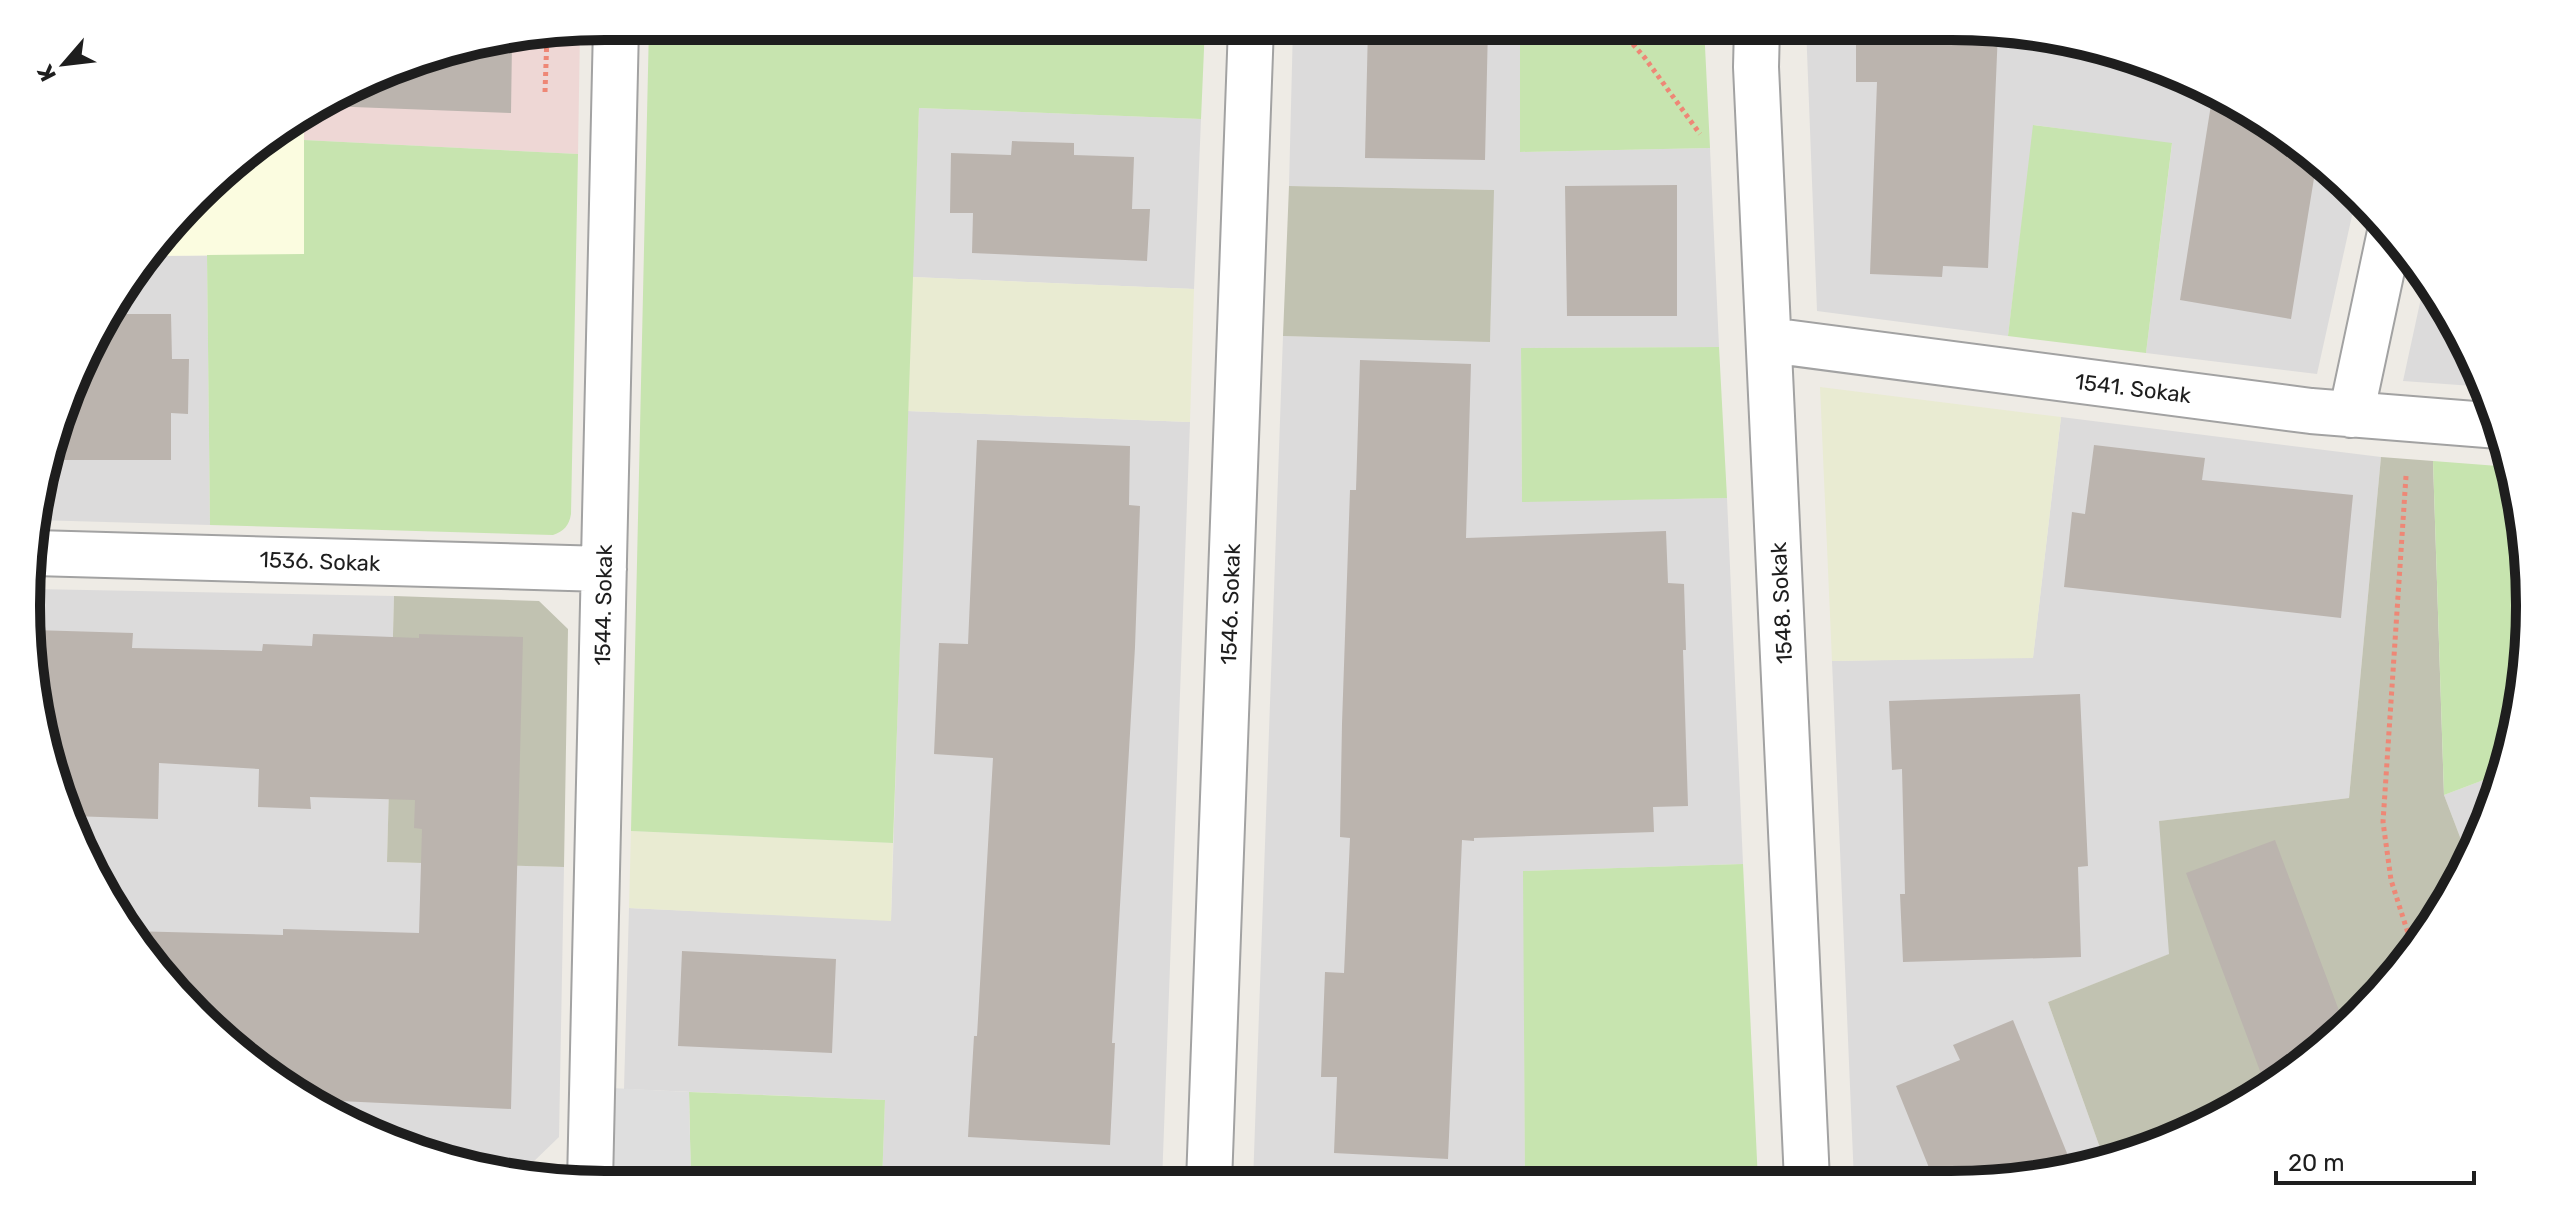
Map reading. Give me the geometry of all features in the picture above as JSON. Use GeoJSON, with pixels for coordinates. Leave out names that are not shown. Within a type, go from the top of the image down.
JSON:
{"type":"FeatureCollection","features":[{"type":"Feature","properties":{"kind":"street","name":"1544. Sokak"},"geometry":{"type":"LineString","coordinates":[[590,1171],[616,40]]}},
{"type":"Feature","properties":{"kind":"street","name":"1546. Sokak"},"geometry":{"type":"LineString","coordinates":[[1209,1171],[1250,40]]}},
{"type":"Feature","properties":{"kind":"street","name":"1548. Sokak"},"geometry":{"type":"LineString","coordinates":[[1758,40],[1807,1171]]}},
{"type":"Feature","properties":{"kind":"street"},"geometry":{"type":"LineString","coordinates":[[2351,415],[2387,246]]}},
{"type":"Feature","properties":{"kind":"street","name":"1541. Sokak"},"geometry":{"type":"LineString","coordinates":[[1769,340],[2351,415],[2486,425]]}},
{"type":"Feature","properties":{"kind":"street","name":"1536. Sokak"},"geometry":{"type":"LineString","coordinates":[[43,553],[604,569]]}},
{"type":"Feature","properties":{"kind":"path"},"geometry":{"type":"LineString","coordinates":[[1629,40],[1701,135]]}},
{"type":"Feature","properties":{"kind":"path"},"geometry":{"type":"LineString","coordinates":[[545,92],[547,43]]}},
{"type":"Feature","properties":{"kind":"path"},"geometry":{"type":"LineString","coordinates":[[2409,936],[2391,880],[2383,822],[2411,420]]}},
{"type":"Feature","properties":{"kind":"shaded area"},"geometry":{"type":"Polygon","coordinates":[[[1293,40],[1520,40],[1520,152],[1710,148],[1719,347],[1521,348],[1522,501],[1727,498],[1743,864],[1524,871],[1525,1171],[1253,1171],[1283,336],[1490,341],[1493,190],[1289,186],[1293,40]]]}},
{"type":"Feature","properties":{"kind":"shaded area"},"geometry":{"type":"Polygon","coordinates":[[[1807,40],[1987,41],[2097,59],[2167,83],[2233,116],[2295,157],[2353,209],[2317,374],[2146,353],[2172,144],[2034,125],[2008,336],[1817,311],[1807,40]]]}},
{"type":"Feature","properties":{"kind":"shaded area"},"geometry":{"type":"Polygon","coordinates":[[[580,41],[578,154],[304,140],[304,127],[323,116],[355,98],[424,70],[495,51],[580,41]]]}},
{"type":"Feature","properties":{"kind":"shaded area"},"geometry":{"type":"Polygon","coordinates":[[[919,108],[1201,119],[1194,289],[912,277],[919,108]]]}},
{"type":"Feature","properties":{"kind":"shaded area"},"geometry":{"type":"Polygon","coordinates":[[[304,127],[304,255],[161,256],[233,180],[304,127]]]}},
{"type":"Feature","properties":{"kind":"shaded area"},"geometry":{"type":"Polygon","coordinates":[[[1289,186],[1494,190],[1490,342],[1283,336],[1289,186]]]}},
{"type":"Feature","properties":{"kind":"shaded area"},"geometry":{"type":"Polygon","coordinates":[[[207,255],[210,525],[47,520],[59,459],[83,389],[116,323],[161,256],[207,255]]]}},
{"type":"Feature","properties":{"kind":"shaded area"},"geometry":{"type":"Polygon","coordinates":[[[912,277],[1194,289],[1190,422],[907,411],[912,277]]]}},
{"type":"Feature","properties":{"kind":"shaded area"},"geometry":{"type":"Polygon","coordinates":[[[2422,293],[2458,355],[2472,386],[2403,381],[2422,293]]]}},
{"type":"Feature","properties":{"kind":"shaded area"},"geometry":{"type":"Polygon","coordinates":[[[1820,387],[2061,417],[2033,658],[1832,661],[1820,387]]]}},
{"type":"Feature","properties":{"kind":"shaded area"},"geometry":{"type":"Polygon","coordinates":[[[907,411],[1190,422],[1162,1171],[882,1171],[885,1100],[624,1089],[629,908],[891,920],[907,411]]]}},
{"type":"Feature","properties":{"kind":"shaded area"},"geometry":{"type":"Polygon","coordinates":[[[2061,417],[2381,457],[2349,798],[2160,821],[2170,954],[2048,1002],[2101,1151],[2061,1160],[1987,1170],[1854,1171],[1832,661],[2033,657],[2061,417]]]}},
{"type":"Feature","properties":{"kind":"shaded area"},"geometry":{"type":"Polygon","coordinates":[[[2381,457],[2433,461],[2444,795],[2463,845],[2458,856],[2421,920],[2399,950],[2323,1031],[2265,1076],[2201,1113],[2101,1151],[2048,1002],[2169,954],[2159,821],[2349,798],[2381,457]]]}},
{"type":"Feature","properties":{"kind":"shaded area"},"geometry":{"type":"Polygon","coordinates":[[[40,589],[394,596],[387,862],[564,867],[559,1137],[529,1166],[459,1152],[389,1128],[355,1113],[291,1076],[233,1031],[180,978],[135,920],[116,888],[98,856],[70,787],[59,752],[45,679],[40,589]]]}},
{"type":"Feature","properties":{"kind":"shaded area"},"geometry":{"type":"Polygon","coordinates":[[[394,596],[539,601],[568,629],[564,867],[387,862],[394,596]]]}},
{"type":"Feature","properties":{"kind":"shaded area"},"geometry":{"type":"Polygon","coordinates":[[[2489,778],[2463,845],[2444,795],[2489,778]]]}},
{"type":"Feature","properties":{"kind":"shaded area"},"geometry":{"type":"Polygon","coordinates":[[[631,831],[893,843],[891,921],[629,908],[631,831]]]}},
{"type":"Feature","properties":{"kind":"shaded area"},"geometry":{"type":"Polygon","coordinates":[[[592,1087],[689,1092],[691,1171],[603,1171],[592,1087]]]}},
{"type":"Feature","properties":{"kind":"green space"},"geometry":{"type":"Polygon","coordinates":[[[649,40],[1204,40],[1201,119],[919,108],[893,843],[631,831],[649,40]]]}},
{"type":"Feature","properties":{"kind":"green space"},"geometry":{"type":"Polygon","coordinates":[[[1520,40],[1705,40],[1710,148],[1520,152],[1520,40]]]}},
{"type":"Feature","properties":{"kind":"green space"},"geometry":{"type":"Polygon","coordinates":[[[2033,125],[2172,143],[2146,353],[2008,336],[2033,125]]]}},
{"type":"Feature","properties":{"kind":"green space"},"geometry":{"type":"Polygon","coordinates":[[[304,140],[578,154],[571,514],[560,532],[553,535],[210,525],[207,255],[304,254],[304,140]]]}},
{"type":"Feature","properties":{"kind":"green space"},"geometry":{"type":"Polygon","coordinates":[[[1719,347],[1727,498],[1522,502],[1521,348],[1719,347]]]}},
{"type":"Feature","properties":{"kind":"green space"},"geometry":{"type":"Polygon","coordinates":[[[2433,461],[2499,466],[2515,569],[2515,642],[2497,752],[2489,778],[2444,795],[2433,461]]]}},
{"type":"Feature","properties":{"kind":"green space"},"geometry":{"type":"Polygon","coordinates":[[[1743,864],[1758,1171],[1525,1171],[1523,871],[1743,864]]]}},
{"type":"Feature","properties":{"kind":"green space"},"geometry":{"type":"Polygon","coordinates":[[[689,1092],[885,1100],[882,1171],[691,1171],[689,1092]]]}},
{"type":"Feature","properties":{"kind":"building"},"geometry":{"type":"Polygon","coordinates":[[[1368,40],[1488,40],[1485,160],[1365,158],[1368,40]]]}},
{"type":"Feature","properties":{"kind":"building"},"geometry":{"type":"Polygon","coordinates":[[[1856,40],[1998,42],[1988,268],[1943,266],[1942,277],[1870,274],[1877,82],[1856,82],[1856,40]]]}},
{"type":"Feature","properties":{"kind":"building"},"geometry":{"type":"Polygon","coordinates":[[[512,48],[511,113],[340,106],[424,70],[512,48]]]}},
{"type":"Feature","properties":{"kind":"building"},"geometry":{"type":"Polygon","coordinates":[[[2211,104],[2265,135],[2315,173],[2291,319],[2180,300],[2211,104]]]}},
{"type":"Feature","properties":{"kind":"building"},"geometry":{"type":"Polygon","coordinates":[[[1012,141],[1074,143],[1074,155],[1134,157],[1132,209],[1150,209],[1147,261],[972,253],[973,213],[950,213],[951,153],[1011,155],[1012,141]]]}},
{"type":"Feature","properties":{"kind":"building"},"geometry":{"type":"Polygon","coordinates":[[[1677,185],[1677,316],[1567,316],[1565,186],[1677,185]]]}},
{"type":"Feature","properties":{"kind":"building"},"geometry":{"type":"Polygon","coordinates":[[[121,314],[171,314],[172,359],[189,359],[188,414],[171,413],[171,460],[59,460],[83,389],[121,314]]]}},
{"type":"Feature","properties":{"kind":"building"},"geometry":{"type":"Polygon","coordinates":[[[1360,360],[1471,364],[1466,538],[1666,531],[1668,583],[1684,584],[1688,806],[1653,807],[1654,832],[1462,840],[1448,1159],[1334,1153],[1337,1077],[1321,1077],[1325,972],[1344,973],[1350,838],[1340,837],[1342,724],[1350,490],[1356,490],[1360,360]]]}},
{"type":"Feature","properties":{"kind":"building"},"geometry":{"type":"Polygon","coordinates":[[[977,440],[1130,446],[1129,505],[1140,506],[1112,1043],[1115,1043],[1110,1145],[968,1137],[993,758],[934,754],[939,643],[968,644],[977,440]]]}},
{"type":"Feature","properties":{"kind":"building"},"geometry":{"type":"Polygon","coordinates":[[[2094,445],[2205,458],[2202,480],[2353,495],[2341,618],[2064,587],[2072,512],[2085,514],[2094,445]]]}},
{"type":"Feature","properties":{"kind":"building"},"geometry":{"type":"Polygon","coordinates":[[[41,630],[133,633],[132,648],[262,651],[263,644],[312,646],[313,634],[419,638],[419,634],[523,637],[511,1109],[333,1101],[291,1076],[233,1031],[180,978],[143,931],[283,935],[283,929],[419,933],[422,829],[414,828],[415,800],[310,797],[311,809],[258,807],[259,769],[159,763],[158,819],[81,816],[59,752],[51,716],[41,630]]]}},
{"type":"Feature","properties":{"kind":"building"},"geometry":{"type":"Polygon","coordinates":[[[2080,694],[2088,866],[2078,867],[2081,957],[1903,962],[1900,894],[1905,894],[1902,769],[1892,770],[1889,701],[2080,694]]]}},
{"type":"Feature","properties":{"kind":"building"},"geometry":{"type":"Polygon","coordinates":[[[2275,840],[2340,1014],[2262,1078],[2186,873],[2275,840]]]}},
{"type":"Feature","properties":{"kind":"building"},"geometry":{"type":"Polygon","coordinates":[[[682,951],[836,959],[832,1053],[678,1046],[682,951]]]}},
{"type":"Feature","properties":{"kind":"building"},"geometry":{"type":"Polygon","coordinates":[[[2013,1020],[2069,1158],[1987,1170],[1930,1171],[1896,1086],[1960,1060],[1953,1045],[2013,1020]]]}}]}
